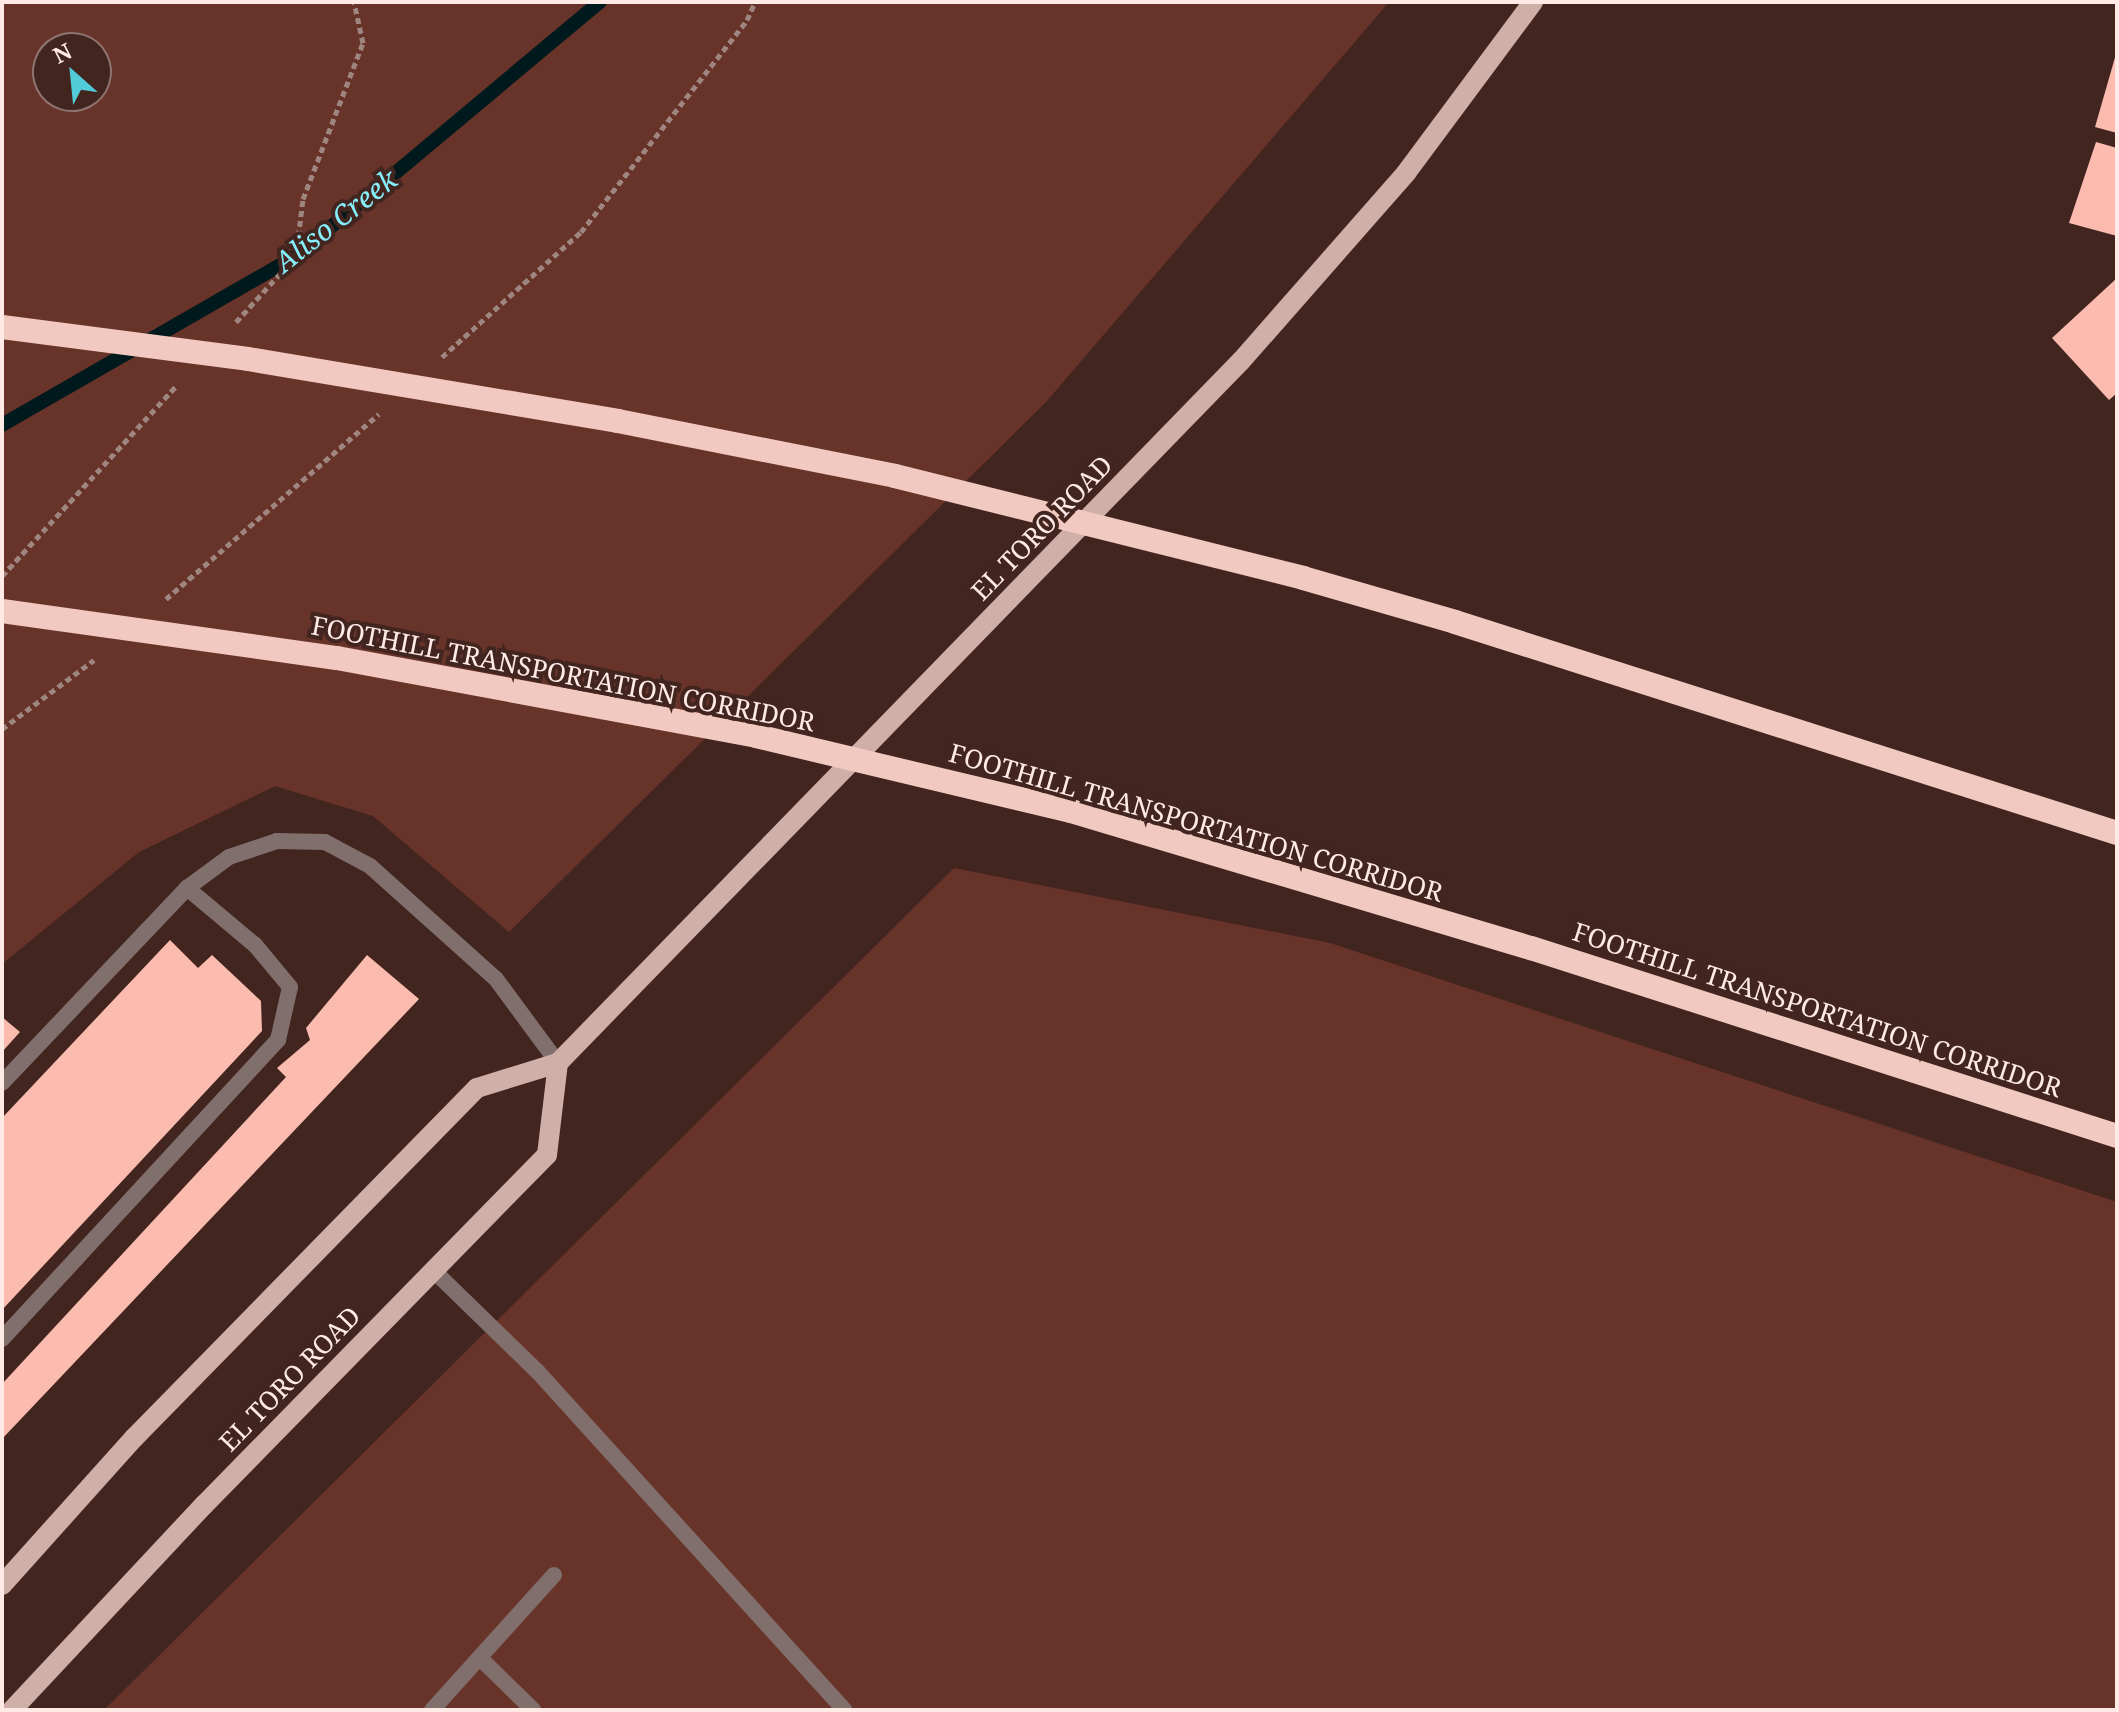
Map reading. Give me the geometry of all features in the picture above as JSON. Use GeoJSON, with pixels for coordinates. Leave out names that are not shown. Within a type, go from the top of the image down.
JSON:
{"type":"FeatureCollection","features":[{"type":"Feature","properties":{"kind":"highway"},"geometry":{"type":"LineString","coordinates":[[2,327],[233,357],[618,421],[895,476],[1303,578],[1455,622],[2117,833]]}},
{"type":"Feature","properties":{"kind":"highway","name":"FOOTHILL TRANSPORTATION CORRIDOR"},"geometry":{"type":"LineString","coordinates":[[2,611],[337,658],[740,733],[1071,811],[1531,948],[2117,1136]]}},
{"type":"Feature","properties":{"kind":"main road","name":"EL TORO ROAD"},"geometry":{"type":"LineString","coordinates":[[2,1585],[134,1438],[477,1088],[558,1063],[1241,361],[1406,173],[1533,2]]}},
{"type":"Feature","properties":{"kind":"main road","name":"EL TORO ROAD"},"geometry":{"type":"LineString","coordinates":[[12,1710],[547,1155],[558,1063]]}},
{"type":"Feature","properties":{"kind":"lane"},"geometry":{"type":"LineString","coordinates":[[2,1083],[187,888],[229,857],[277,841],[325,842],[370,866],[496,979],[558,1063]]}},
{"type":"Feature","properties":{"kind":"lane"},"geometry":{"type":"LineString","coordinates":[[2,1339],[278,1040],[290,987],[255,945],[187,888]]}},
{"type":"Feature","properties":{"kind":"lane"},"geometry":{"type":"LineString","coordinates":[[433,1270],[538,1372],[844,1710]]}},
{"type":"Feature","properties":{"kind":"lane"},"geometry":{"type":"LineString","coordinates":[[432,1710],[554,1575]]}},
{"type":"Feature","properties":{"kind":"lane"},"geometry":{"type":"LineString","coordinates":[[481,1659],[533,1710]]}},
{"type":"Feature","properties":{"kind":"path"},"geometry":{"type":"LineString","coordinates":[[233,325],[296,256],[303,199],[363,43],[354,2]]}},
{"type":"Feature","properties":{"kind":"path"},"geometry":{"type":"LineString","coordinates":[[2,576],[180,382]]}},
{"type":"Feature","properties":{"kind":"shaded area"},"geometry":{"type":"Polygon","coordinates":[[[2,2],[1389,2],[1046,402],[509,932],[373,816],[275,786],[139,852],[2,964],[2,2]]]}},
{"type":"Feature","properties":{"kind":"shaded area"},"geometry":{"type":"Polygon","coordinates":[[[954,868],[1330,943],[2117,1202],[2117,1710],[104,1710],[954,868]]]}},
{"type":"Feature","properties":{"kind":"building"},"geometry":{"type":"Polygon","coordinates":[[[2117,54],[2117,133],[2095,127],[2117,54]]]}},
{"type":"Feature","properties":{"kind":"building"},"geometry":{"type":"Polygon","coordinates":[[[2096,142],[2117,148],[2117,236],[2069,223],[2096,142]]]}},
{"type":"Feature","properties":{"kind":"building"},"geometry":{"type":"Polygon","coordinates":[[[2117,278],[2117,393],[2109,400],[2052,338],[2117,278]]]}},
{"type":"Feature","properties":{"kind":"building"},"geometry":{"type":"Polygon","coordinates":[[[170,940],[198,968],[212,955],[261,1001],[262,1031],[2,1310],[2,1118],[170,940]]]}},
{"type":"Feature","properties":{"kind":"building"},"geometry":{"type":"Polygon","coordinates":[[[367,955],[419,999],[2,1439],[2,1384],[286,1077],[277,1068],[310,1040],[306,1028],[367,955]]]}},
{"type":"Feature","properties":{"kind":"building"},"geometry":{"type":"Polygon","coordinates":[[[2,1017],[20,1032],[2,1052],[2,1017]]]}},
{"type":"Feature","properties":{"kind":"waterway","name":"Aliso Creek"},"geometry":{"type":"LineString","coordinates":[[2,425],[296,256],[600,2]]}}]}
